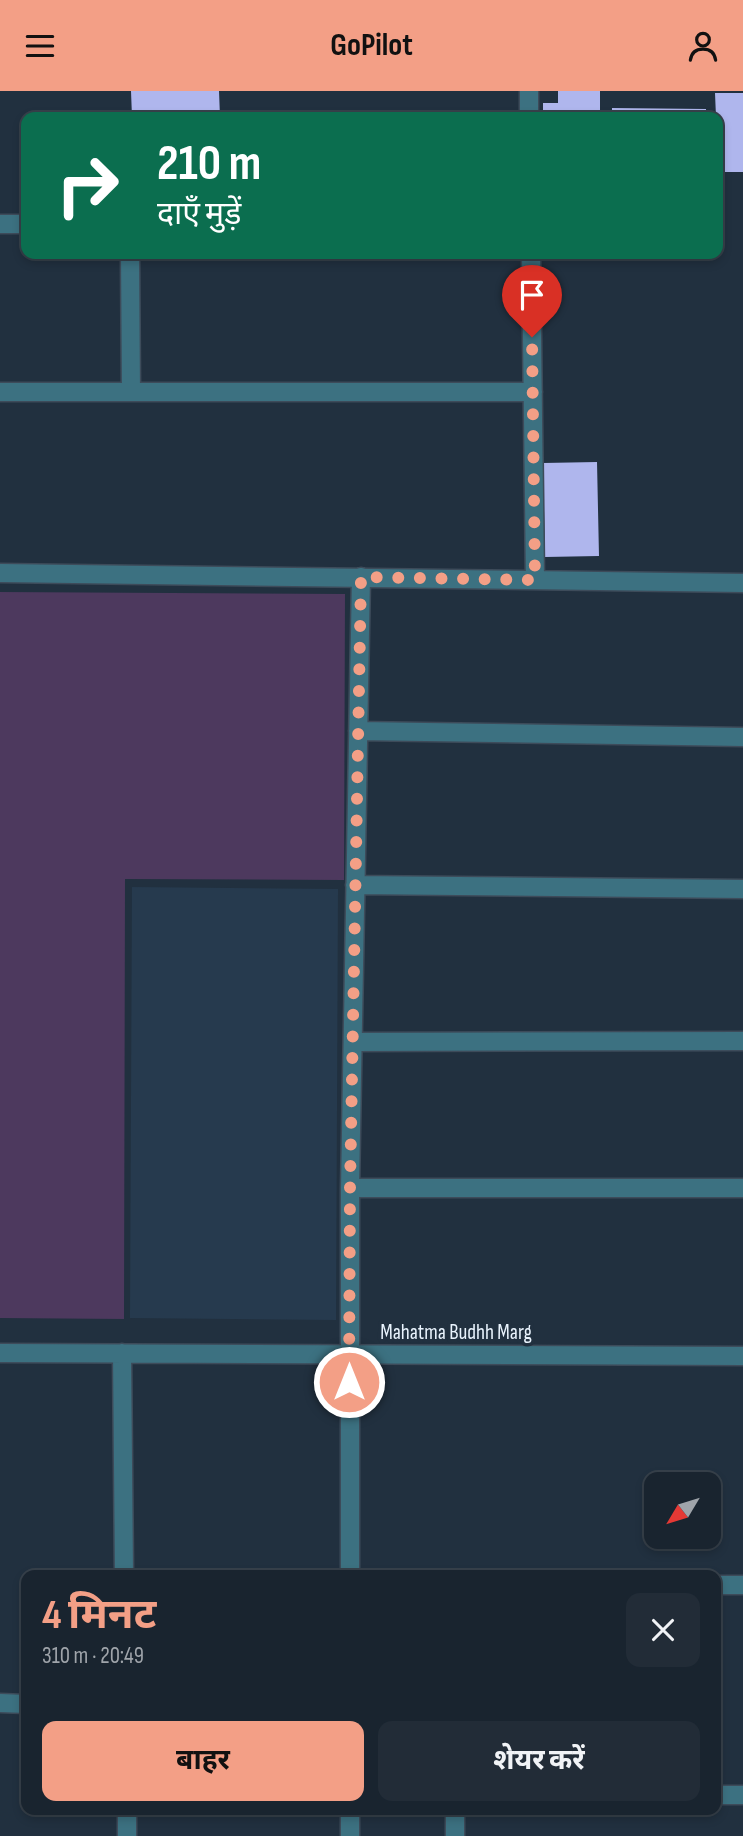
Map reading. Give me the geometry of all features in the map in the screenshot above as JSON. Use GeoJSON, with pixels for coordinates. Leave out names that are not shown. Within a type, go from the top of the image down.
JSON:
{"type":"FeatureCollection","features":[{"type":"Feature","properties":{"kind":"street"},"geometry":{"type":"LineString","coordinates":[[529,91],[529,112]]}},
{"type":"Feature","properties":{"kind":"street"},"geometry":{"type":"LineString","coordinates":[[0,224],[21,224]]}},
{"type":"Feature","properties":{"kind":"street"},"geometry":{"type":"LineString","coordinates":[[130,259],[131,392]]}},
{"type":"Feature","properties":{"kind":"street"},"geometry":{"type":"LineString","coordinates":[[531,259],[535,580]]}},
{"type":"Feature","properties":{"kind":"street"},"geometry":{"type":"LineString","coordinates":[[0,392],[533,392]]}},
{"type":"Feature","properties":{"kind":"street"},"geometry":{"type":"LineString","coordinates":[[0,573],[743,583]]}},
{"type":"Feature","properties":{"kind":"street"},"geometry":{"type":"LineString","coordinates":[[350,1570],[350,1188],[361,577]]}},
{"type":"Feature","properties":{"kind":"street"},"geometry":{"type":"LineString","coordinates":[[358,731],[743,737]]}},
{"type":"Feature","properties":{"kind":"street"},"geometry":{"type":"LineString","coordinates":[[355,885],[743,889]]}},
{"type":"Feature","properties":{"kind":"street"},"geometry":{"type":"LineString","coordinates":[[353,1042],[743,1041]]}},
{"type":"Feature","properties":{"kind":"street"},"geometry":{"type":"LineString","coordinates":[[350,1188],[743,1188]]}},
{"type":"Feature","properties":{"kind":"street","name":"Mahatma Budhh Marg"},"geometry":{"type":"LineString","coordinates":[[0,1353],[743,1356]]}},
{"type":"Feature","properties":{"kind":"street"},"geometry":{"type":"LineString","coordinates":[[122,1353],[124,1570]]}},
{"type":"Feature","properties":{"kind":"street"},"geometry":{"type":"LineString","coordinates":[[721,1585],[743,1585]]}},
{"type":"Feature","properties":{"kind":"street"},"geometry":{"type":"LineString","coordinates":[[0,1703],[21,1704]]}},
{"type":"Feature","properties":{"kind":"street"},"geometry":{"type":"LineString","coordinates":[[721,1795],[743,1795]]}},
{"type":"Feature","properties":{"kind":"street"},"geometry":{"type":"LineString","coordinates":[[127,1815],[127,1836]]}},
{"type":"Feature","properties":{"kind":"street"},"geometry":{"type":"LineString","coordinates":[[350,1815],[350,1836]]}},
{"type":"Feature","properties":{"kind":"street"},"geometry":{"type":"LineString","coordinates":[[454,1836],[455,1815]]}},
{"type":"Feature","properties":{"kind":"shaded area"},"geometry":{"type":"Polygon","coordinates":[[[0,592],[345,594],[344,880],[125,879],[124,1319],[0,1318],[0,592]]]}},
{"type":"Feature","properties":{"kind":"shaded area"},"geometry":{"type":"Polygon","coordinates":[[[132,887],[338,889],[336,1320],[130,1318],[132,887]]]}},
{"type":"Feature","properties":{"kind":"building"},"geometry":{"type":"Polygon","coordinates":[[[131,91],[219,91],[220,112],[132,112],[131,91]]]}},
{"type":"Feature","properties":{"kind":"building"},"geometry":{"type":"Polygon","coordinates":[[[558,91],[600,91],[600,112],[543,112],[543,103],[558,103],[558,91]]]}},
{"type":"Feature","properties":{"kind":"building"},"geometry":{"type":"Polygon","coordinates":[[[715,93],[743,93],[743,172],[723,172],[723,112],[716,112],[715,93]]]}},
{"type":"Feature","properties":{"kind":"building"},"geometry":{"type":"Polygon","coordinates":[[[612,108],[706,109],[706,112],[612,112],[612,108]]]}},
{"type":"Feature","properties":{"kind":"building"},"geometry":{"type":"Polygon","coordinates":[[[597,462],[599,556],[545,557],[543,463],[597,462]]]}},
{"type":"Feature","properties":{"kind":"route"},"geometry":{"type":"LineString","coordinates":[[349,1382],[361,577],[535,580],[532,337]]}}]}
